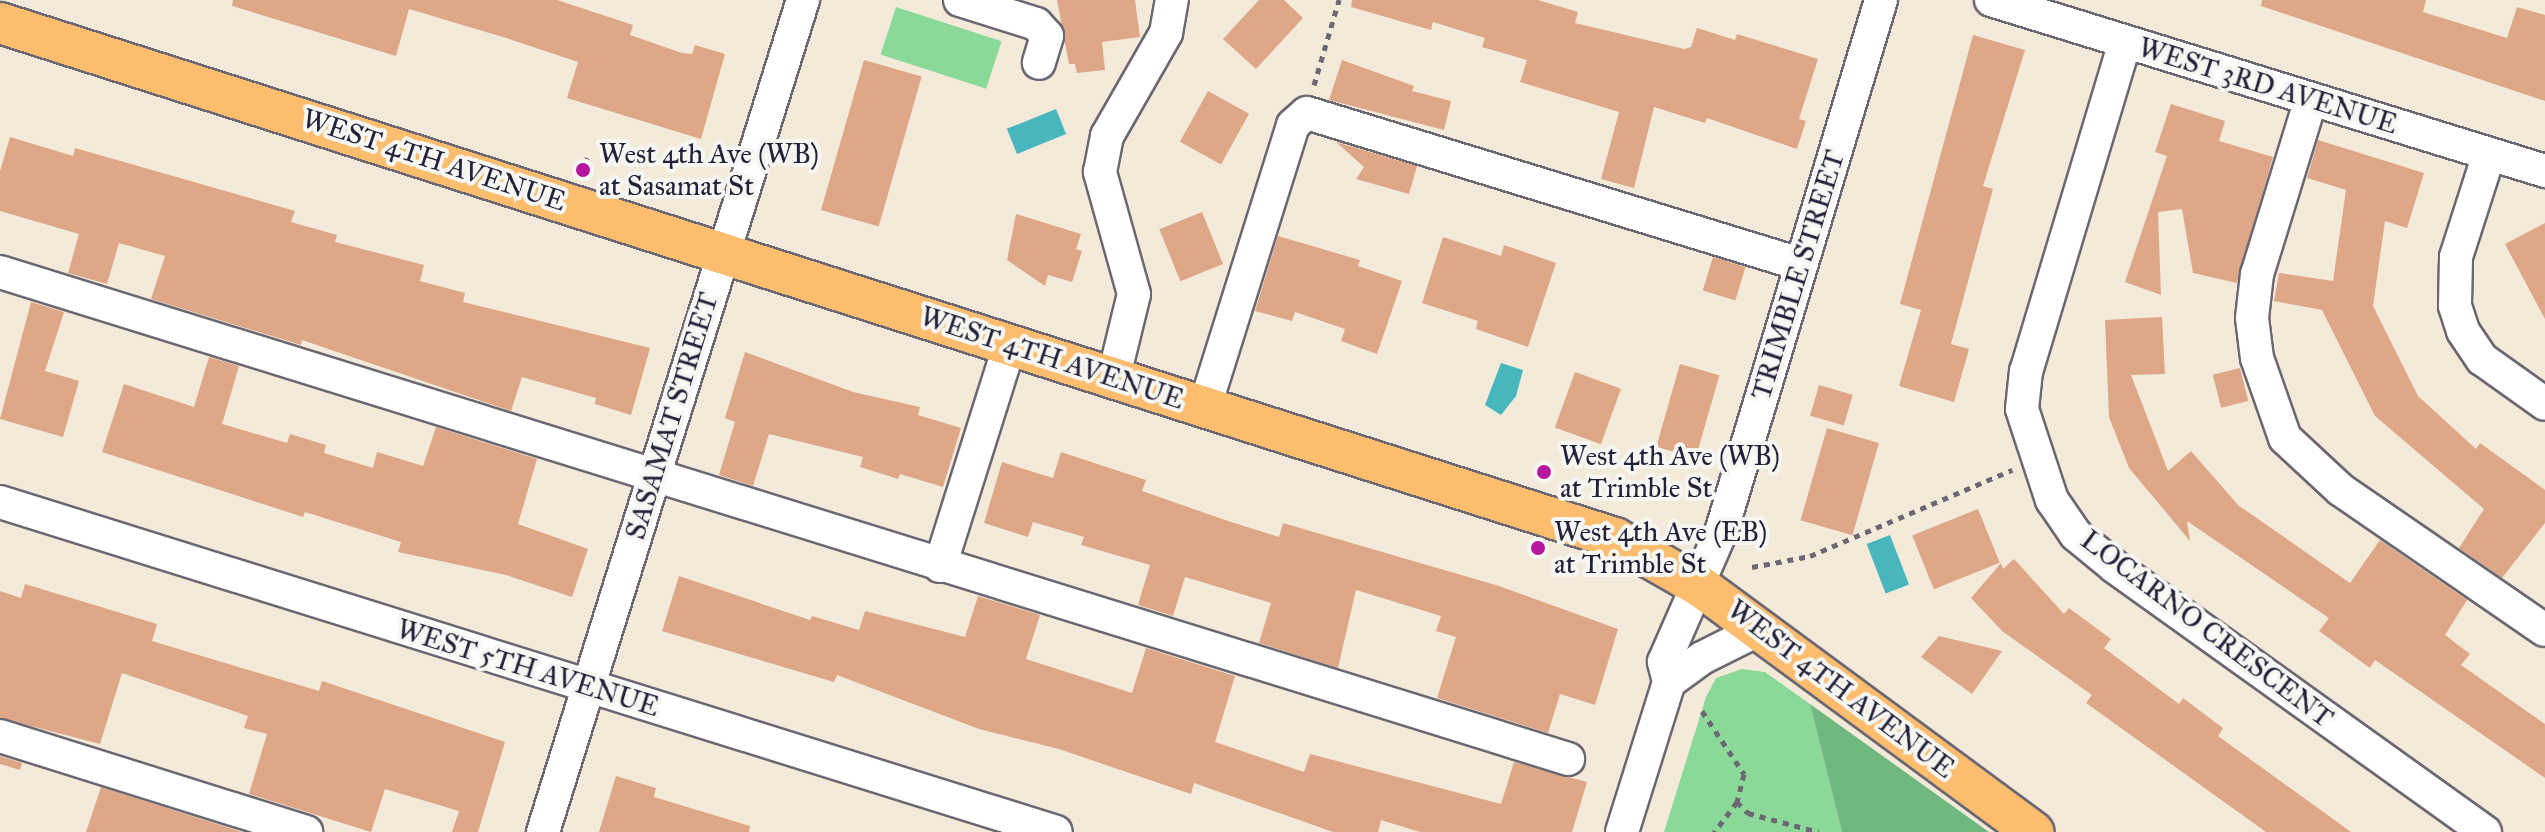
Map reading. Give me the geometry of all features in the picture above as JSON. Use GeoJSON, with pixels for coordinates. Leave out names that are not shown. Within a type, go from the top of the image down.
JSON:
{"type":"FeatureCollection","features":[{"type":"Feature","properties":{"kind":"main road","name":"WEST 4TH AVENUE"},"geometry":{"type":"LineString","coordinates":[[0,23],[1615,538],[1701,587],[2033,832]]}},
{"type":"Feature","properties":{"kind":"street","name":"SASAMAT STREET"},"geometry":{"type":"LineString","coordinates":[[543,832],[803,0]]}},
{"type":"Feature","properties":{"kind":"street"},"geometry":{"type":"LineString","coordinates":[[960,0],[1031,11],[1047,36],[1039,63]]}},
{"type":"Feature","properties":{"kind":"street"},"geometry":{"type":"LineString","coordinates":[[1114,376],[1134,294],[1100,172],[1107,136],[1166,33],[1172,0]]}},
{"type":"Feature","properties":{"kind":"street","name":"TRIMBLE STREET"},"geometry":{"type":"LineString","coordinates":[[1622,832],[1669,682],[1664,662],[1678,625],[1701,587],[1881,0]]}},
{"type":"Feature","properties":{"kind":"street","name":"WEST 3RD AVENUE"},"geometry":{"type":"LineString","coordinates":[[1991,0],[2545,171]]}},
{"type":"Feature","properties":{"kind":"street","name":"LOCARNO CRESCENT"},"geometry":{"type":"LineString","coordinates":[[2125,42],[2026,371],[2022,409],[2052,500],[2076,535],[2115,567],[2485,832]]}},
{"type":"Feature","properties":{"kind":"street"},"geometry":{"type":"LineString","coordinates":[[2311,99],[2257,274],[2252,318],[2257,358],[2285,438],[2341,490],[2545,630]]}},
{"type":"Feature","properties":{"kind":"street"},"geometry":{"type":"LineString","coordinates":[[1205,406],[1293,125],[1307,113],[1800,264]]}},
{"type":"Feature","properties":{"kind":"street"},"geometry":{"type":"LineString","coordinates":[[2489,154],[2456,257],[2455,306],[2463,331],[2482,359],[2545,404]]}},
{"type":"Feature","properties":{"kind":"street"},"geometry":{"type":"LineString","coordinates":[[0,272],[653,478],[1568,759]]}},
{"type":"Feature","properties":{"kind":"street"},"geometry":{"type":"LineString","coordinates":[[940,566],[1010,344]]}},
{"type":"Feature","properties":{"kind":"street","name":"WEST 5TH AVENUE"},"geometry":{"type":"LineString","coordinates":[[0,502],[1056,832]]}},
{"type":"Feature","properties":{"kind":"street"},"geometry":{"type":"LineString","coordinates":[[1669,682],[1702,658],[1760,629]]}},
{"type":"Feature","properties":{"kind":"street"},"geometry":{"type":"LineString","coordinates":[[0,736],[306,832]]}},
{"type":"Feature","properties":{"kind":"path"},"geometry":{"type":"LineString","coordinates":[[1307,113],[1339,0]]}},
{"type":"Feature","properties":{"kind":"path"},"geometry":{"type":"LineString","coordinates":[[583,170],[587,158]]}},
{"type":"Feature","properties":{"kind":"path"},"geometry":{"type":"LineString","coordinates":[[1752,567],[1810,556],[2012,470]]}},
{"type":"Feature","properties":{"kind":"path"},"geometry":{"type":"LineString","coordinates":[[1702,711],[1744,774],[1737,802],[1714,832]]}},
{"type":"Feature","properties":{"kind":"path"},"geometry":{"type":"LineString","coordinates":[[1737,802],[1748,813],[1819,832]]}},
{"type":"Feature","properties":{"kind":"green space"},"geometry":{"type":"Polygon","coordinates":[[[896,7],[1002,41],[986,89],[881,55],[896,7]]]}},
{"type":"Feature","properties":{"kind":"green space"},"geometry":{"type":"Polygon","coordinates":[[[1742,669],[1765,672],[1810,704],[1842,832],[1664,832],[1706,697],[1716,678],[1742,669]]]}},
{"type":"Feature","properties":{"kind":"green space"},"geometry":{"type":"Polygon","coordinates":[[[1810,704],[1989,832],[1842,832],[1810,704]]]}},
{"type":"Feature","properties":{"kind":"water"},"geometry":{"type":"Polygon","coordinates":[[[1056,109],[1066,134],[1017,154],[1007,129],[1056,109]]]}},
{"type":"Feature","properties":{"kind":"water"},"geometry":{"type":"Polygon","coordinates":[[[1501,363],[1523,370],[1516,396],[1501,415],[1485,405],[1501,363]]]}},
{"type":"Feature","properties":{"kind":"water"},"geometry":{"type":"Polygon","coordinates":[[[1890,535],[1909,584],[1886,593],[1867,544],[1890,535]]]}},
{"type":"Feature","properties":{"kind":"building"},"geometry":{"type":"Polygon","coordinates":[[[233,0],[557,0],[633,25],[630,35],[682,53],[692,54],[695,45],[725,54],[701,139],[567,98],[578,62],[409,9],[396,56],[232,6],[233,0]]]}},
{"type":"Feature","properties":{"kind":"building"},"geometry":{"type":"Polygon","coordinates":[[[1057,0],[1135,0],[1140,37],[1102,42],[1105,70],[1077,73],[1075,64],[1069,64],[1057,0]]]}},
{"type":"Feature","properties":{"kind":"building"},"geometry":{"type":"Polygon","coordinates":[[[1259,0],[1284,0],[1303,18],[1256,69],[1223,39],[1259,0]]]}},
{"type":"Feature","properties":{"kind":"building"},"geometry":{"type":"Polygon","coordinates":[[[1352,0],[1538,0],[1578,12],[1575,23],[1684,49],[1691,47],[1697,28],[1735,40],[1737,34],[1818,59],[1799,119],[1806,121],[1797,149],[1707,118],[1705,123],[1654,107],[1634,188],[1601,179],[1619,112],[1520,82],[1527,60],[1482,47],[1485,38],[1433,22],[1431,30],[1351,7],[1352,0]]]}},
{"type":"Feature","properties":{"kind":"building"},"geometry":{"type":"Polygon","coordinates":[[[2262,0],[2426,0],[2423,12],[2507,38],[2517,7],[2545,15],[2545,101],[2261,6],[2262,0]]]}},
{"type":"Feature","properties":{"kind":"building"},"geometry":{"type":"Polygon","coordinates":[[[1973,35],[2025,50],[1983,186],[1993,189],[1951,344],[1969,349],[1954,402],[1899,386],[1921,310],[1900,304],[1973,35]]]}},
{"type":"Feature","properties":{"kind":"building"},"geometry":{"type":"Polygon","coordinates":[[[864,60],[922,77],[879,226],[821,210],[864,60]]]}},
{"type":"Feature","properties":{"kind":"building"},"geometry":{"type":"Polygon","coordinates":[[[1342,60],[1414,86],[1412,91],[1451,101],[1444,130],[1329,100],[1342,60]]]}},
{"type":"Feature","properties":{"kind":"building"},"geometry":{"type":"Polygon","coordinates":[[[1208,91],[1249,114],[1221,165],[1180,142],[1208,91]]]}},
{"type":"Feature","properties":{"kind":"building"},"geometry":{"type":"Polygon","coordinates":[[[2171,104],[2225,121],[2219,141],[2273,157],[2237,283],[2193,273],[2182,209],[2158,212],[2161,295],[2125,282],[2167,156],[2155,152],[2171,104]]]}},
{"type":"Feature","properties":{"kind":"building"},"geometry":{"type":"Polygon","coordinates":[[[10,137],[73,156],[75,148],[295,211],[291,222],[337,235],[335,242],[424,265],[420,281],[465,293],[463,302],[650,348],[631,415],[595,404],[596,398],[522,377],[511,411],[302,340],[301,345],[151,299],[165,256],[119,243],[107,284],[68,273],[79,234],[0,211],[0,171],[10,137]]]}},
{"type":"Feature","properties":{"kind":"building"},"geometry":{"type":"Polygon","coordinates":[[[2318,140],[2424,173],[2407,228],[2385,221],[2373,306],[2418,396],[2476,449],[2480,443],[2545,490],[2545,523],[2502,578],[2459,548],[2484,509],[2375,416],[2322,310],[2274,301],[2279,273],[2333,281],[2346,190],[2307,178],[2318,140]]]}},
{"type":"Feature","properties":{"kind":"building"},"geometry":{"type":"Polygon","coordinates":[[[1336,142],[1417,166],[1409,194],[1356,179],[1364,167],[1336,142]]]}},
{"type":"Feature","properties":{"kind":"building"},"geometry":{"type":"Polygon","coordinates":[[[1202,212],[1223,264],[1180,281],[1159,229],[1202,212]]]}},
{"type":"Feature","properties":{"kind":"building"},"geometry":{"type":"Polygon","coordinates":[[[1016,214],[1081,234],[1076,249],[1082,251],[1072,282],[1048,275],[1045,286],[1007,260],[1016,214]]]}},
{"type":"Feature","properties":{"kind":"building"},"geometry":{"type":"Polygon","coordinates":[[[2545,223],[2545,319],[2505,244],[2545,223]]]}},
{"type":"Feature","properties":{"kind":"building"},"geometry":{"type":"Polygon","coordinates":[[[1278,236],[1360,260],[1358,266],[1402,281],[1377,354],[1341,341],[1345,329],[1295,312],[1292,321],[1255,311],[1278,236]]]}},
{"type":"Feature","properties":{"kind":"building"},"geometry":{"type":"Polygon","coordinates":[[[1443,237],[1501,256],[1504,245],[1556,263],[1528,347],[1476,329],[1478,321],[1422,303],[1443,237]]]}},
{"type":"Feature","properties":{"kind":"building"},"geometry":{"type":"Polygon","coordinates":[[[1713,257],[1746,267],[1735,300],[1703,290],[1713,257]]]}},
{"type":"Feature","properties":{"kind":"building"},"geometry":{"type":"Polygon","coordinates":[[[31,302],[64,312],[45,371],[79,381],[63,437],[0,419],[31,302]]]}},
{"type":"Feature","properties":{"kind":"building"},"geometry":{"type":"Polygon","coordinates":[[[2162,317],[2165,374],[2131,375],[2168,471],[2191,451],[2238,505],[2350,583],[2380,540],[2467,600],[2445,635],[2470,654],[2461,665],[2545,724],[2545,778],[2375,660],[2370,668],[2319,631],[2329,618],[2187,521],[2190,541],[2129,468],[2109,417],[2105,320],[2162,317]]]}},
{"type":"Feature","properties":{"kind":"building"},"geometry":{"type":"Polygon","coordinates":[[[745,352],[853,392],[920,407],[918,415],[961,428],[943,487],[900,474],[898,479],[860,467],[863,457],[769,434],[753,486],[719,475],[735,422],[725,418],[745,352]]]}},
{"type":"Feature","properties":{"kind":"building"},"geometry":{"type":"Polygon","coordinates":[[[209,357],[239,366],[222,424],[287,443],[290,434],[326,445],[324,453],[373,468],[377,452],[423,466],[436,427],[537,459],[518,524],[588,549],[572,597],[506,575],[398,552],[401,542],[305,512],[303,517],[102,452],[124,384],[194,407],[209,357]]]}},
{"type":"Feature","properties":{"kind":"building"},"geometry":{"type":"Polygon","coordinates":[[[1680,364],[1719,375],[1696,458],[1656,447],[1680,364]]]}},
{"type":"Feature","properties":{"kind":"building"},"geometry":{"type":"Polygon","coordinates":[[[2240,368],[2248,401],[2221,408],[2213,375],[2240,368]]]}},
{"type":"Feature","properties":{"kind":"building"},"geometry":{"type":"Polygon","coordinates":[[[1575,372],[1621,389],[1601,444],[1555,427],[1575,372]]]}},
{"type":"Feature","properties":{"kind":"building"},"geometry":{"type":"Polygon","coordinates":[[[1819,385],[1853,395],[1844,425],[1810,416],[1819,385]]]}},
{"type":"Feature","properties":{"kind":"building"},"geometry":{"type":"Polygon","coordinates":[[[1827,428],[1879,443],[1852,535],[1801,520],[1827,428]]]}},
{"type":"Feature","properties":{"kind":"building"},"geometry":{"type":"Polygon","coordinates":[[[1061,452],[1146,480],[1142,491],[1228,521],[1279,537],[1283,523],[1499,586],[1618,629],[1595,705],[1560,694],[1548,733],[1437,698],[1456,637],[1436,631],[1441,616],[1356,590],[1338,668],[1259,643],[1271,603],[1185,577],[1173,616],[1138,605],[1150,565],[1081,545],[1084,537],[1033,522],[1028,537],[984,523],[1002,462],[1053,478],[1061,452]]]}},
{"type":"Feature","properties":{"kind":"building"},"geometry":{"type":"Polygon","coordinates":[[[1978,509],[2000,563],[1934,589],[1912,536],[1978,509]]]}},
{"type":"Feature","properties":{"kind":"building"},"geometry":{"type":"Polygon","coordinates":[[[2014,559],[2064,614],[2069,608],[2111,639],[2104,648],[2179,704],[2183,698],[2223,728],[2218,736],[2351,832],[2266,832],[2086,703],[2092,695],[2002,631],[1971,598],[2001,563],[2003,569],[2014,559]]]}},
{"type":"Feature","properties":{"kind":"building"},"geometry":{"type":"Polygon","coordinates":[[[679,576],[810,620],[812,616],[859,630],[865,611],[965,637],[978,596],[1040,615],[1026,659],[1132,693],[1146,648],[1235,676],[1215,742],[1304,772],[1310,754],[1501,804],[1514,762],[1587,782],[1572,832],[1420,832],[1381,820],[1378,832],[1333,832],[1194,783],[1191,794],[1059,749],[979,729],[837,675],[834,682],[662,631],[679,576]]]}},
{"type":"Feature","properties":{"kind":"building"},"geometry":{"type":"Polygon","coordinates":[[[25,584],[157,624],[152,641],[319,691],[322,681],[505,742],[478,832],[452,832],[459,811],[385,789],[371,832],[249,794],[267,734],[244,728],[248,716],[122,673],[100,744],[0,718],[0,591],[21,598],[25,584]]]}},
{"type":"Feature","properties":{"kind":"building"},"geometry":{"type":"Polygon","coordinates":[[[1939,636],[2002,651],[1972,694],[1921,657],[1939,636]]]}},
{"type":"Feature","properties":{"kind":"building"},"geometry":{"type":"Polygon","coordinates":[[[0,756],[22,763],[20,770],[0,764],[0,756]]]}},
{"type":"Feature","properties":{"kind":"building"},"geometry":{"type":"Polygon","coordinates":[[[616,776],[656,788],[654,797],[750,826],[749,832],[599,832],[616,776]]]}},
{"type":"Feature","properties":{"kind":"building"},"geometry":{"type":"Polygon","coordinates":[[[101,787],[242,832],[86,832],[101,787]]]}},
{"type":"Feature","properties":{"kind":"place","name":"West 4th Ave (WB) at Sasamat St"},"geometry":{"type":"Point","coordinates":[583,170]}},
{"type":"Feature","properties":{"kind":"place","name":"West 4th Ave (WB) at Trimble St"},"geometry":{"type":"Point","coordinates":[1544,472]}},
{"type":"Feature","properties":{"kind":"place","name":"West 4th Ave (EB) at Trimble St"},"geometry":{"type":"Point","coordinates":[1538,548]}}]}
